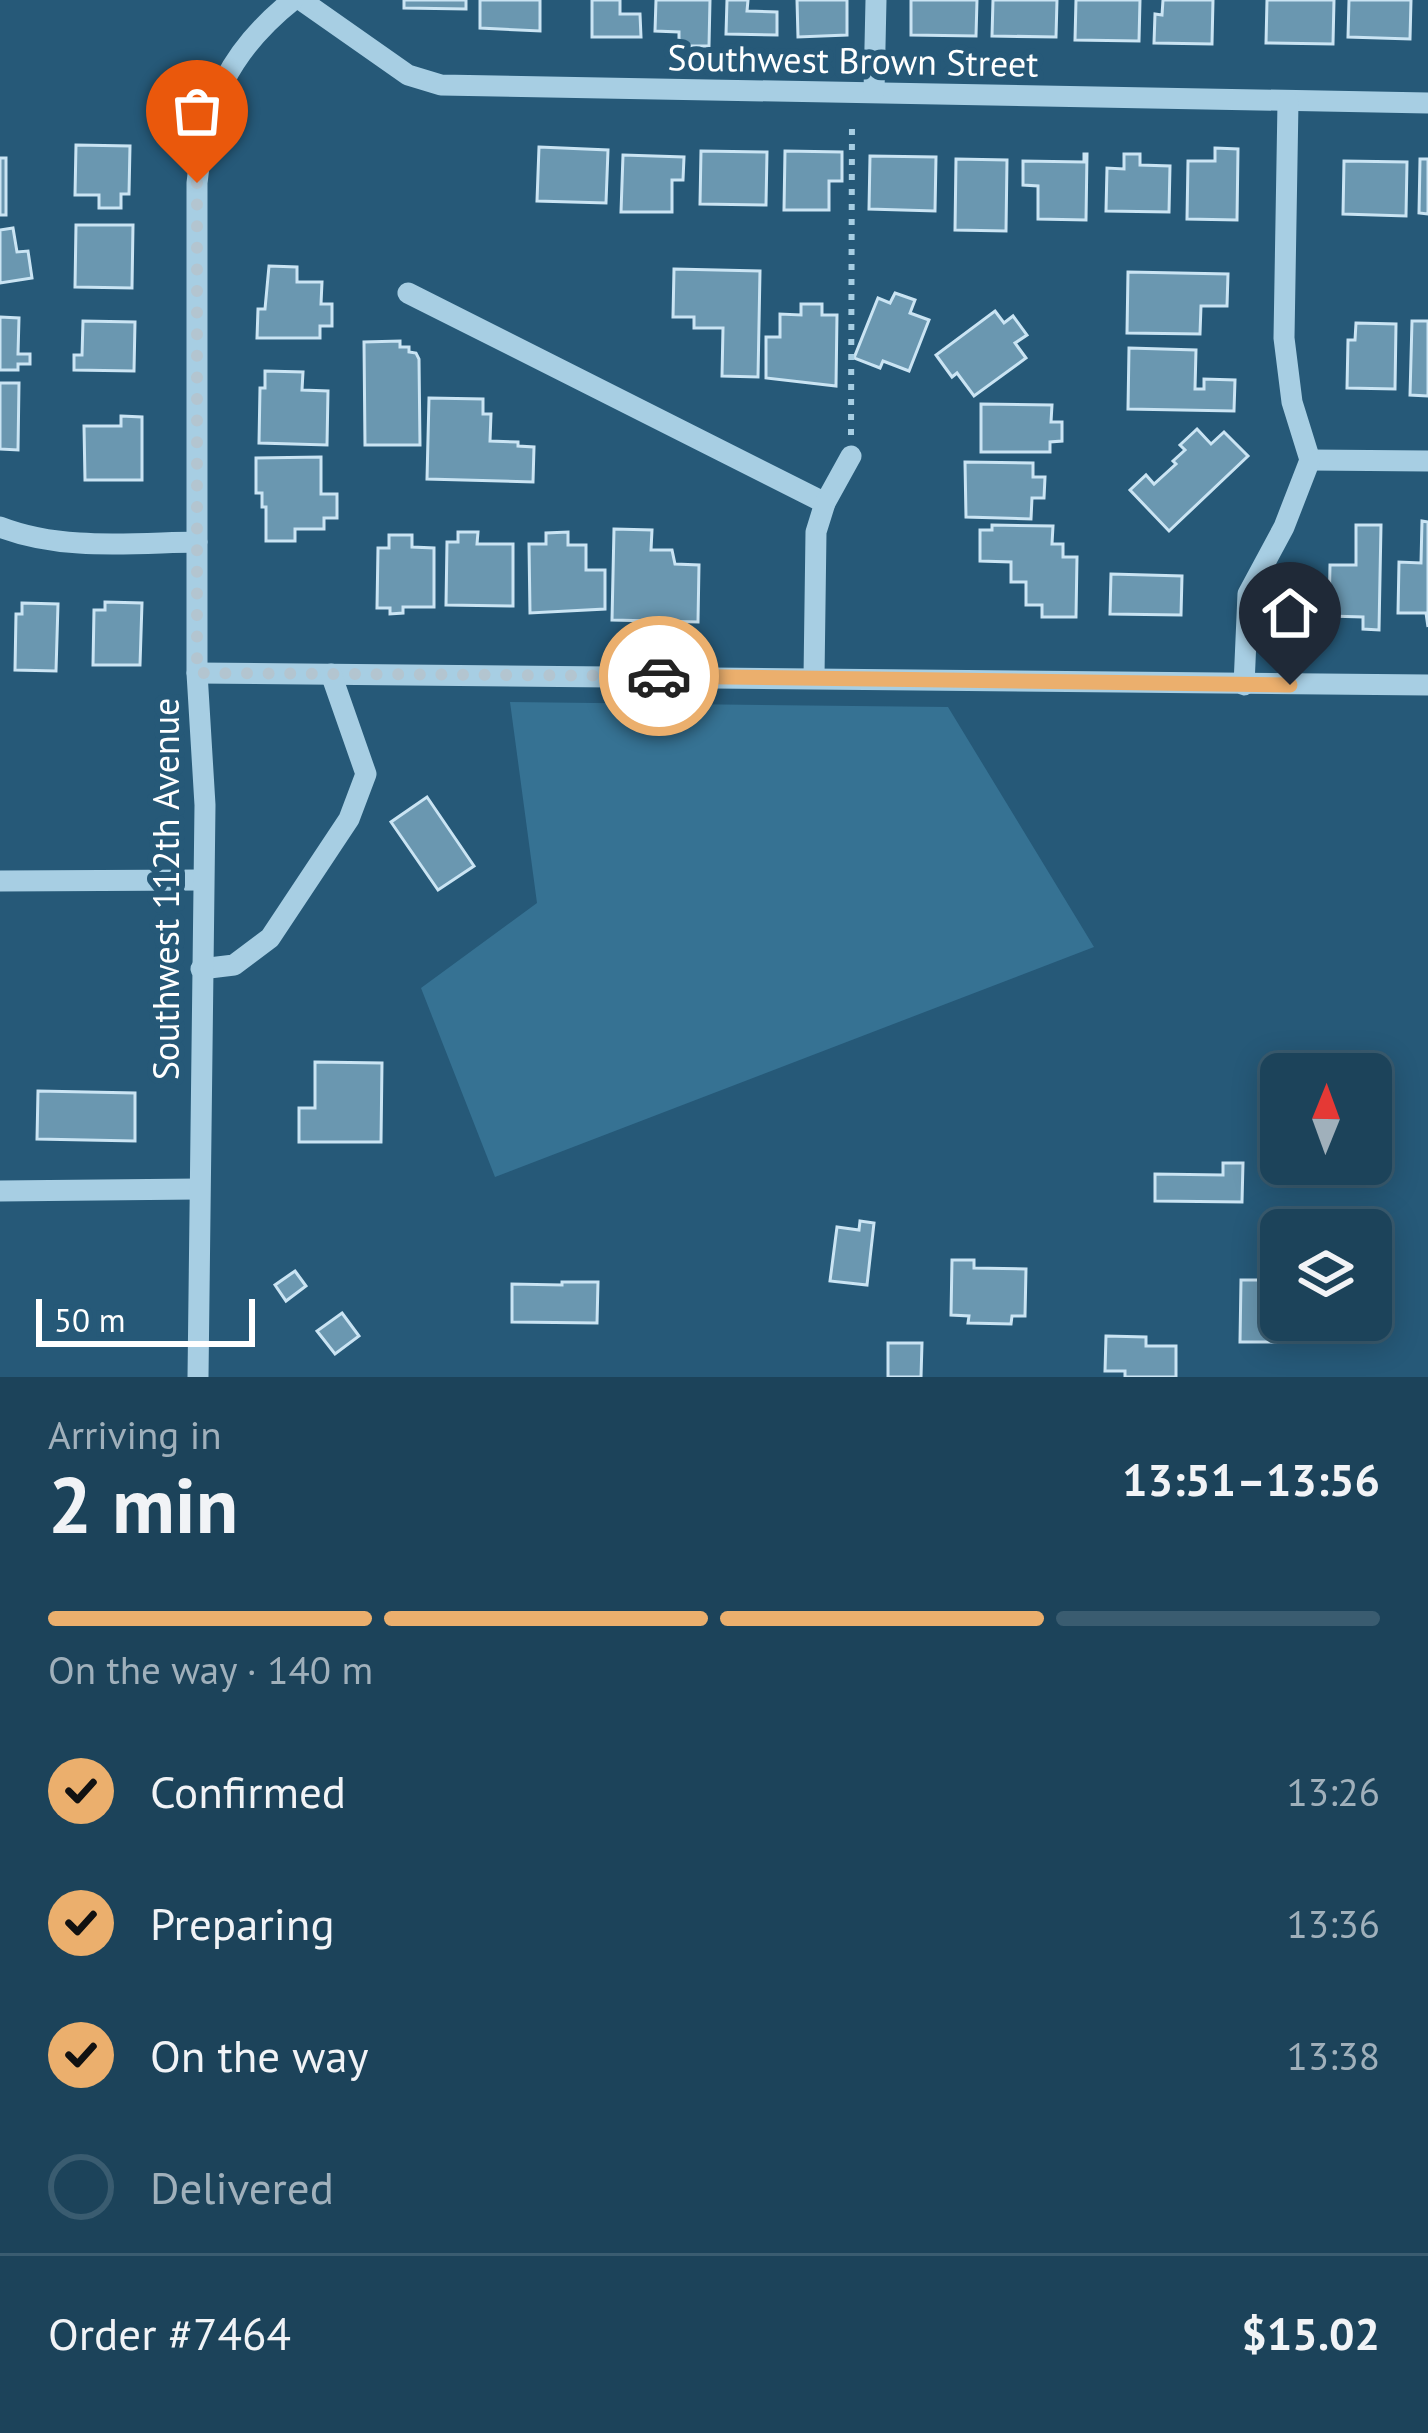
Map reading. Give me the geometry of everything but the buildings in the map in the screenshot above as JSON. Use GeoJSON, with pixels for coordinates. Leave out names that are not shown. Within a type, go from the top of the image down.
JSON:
{"type":"FeatureCollection","features":[{"type":"Feature","properties":{"kind":"street","name":"Southwest Brown Street"},"geometry":{"type":"LineString","coordinates":[[297,0],[408,75],[441,86],[1428,103]]}},
{"type":"Feature","properties":{"kind":"street","name":"Southwest 112th Avenue"},"geometry":{"type":"LineString","coordinates":[[198,1377],[205,805],[197,673],[200,148],[208,112],[243,48],[297,0]]}},
{"type":"Feature","properties":{"kind":"street"},"geometry":{"type":"LineString","coordinates":[[874,92],[876,0]]}},
{"type":"Feature","properties":{"kind":"street"},"geometry":{"type":"LineString","coordinates":[[1244,685],[1248,594],[1284,527],[1310,460],[1292,402],[1284,338],[1288,102]]}},
{"type":"Feature","properties":{"kind":"street"},"geometry":{"type":"LineString","coordinates":[[407,293],[825,503]]}},
{"type":"Feature","properties":{"kind":"street"},"geometry":{"type":"LineString","coordinates":[[814,677],[816,532],[825,503],[851,456]]}},
{"type":"Feature","properties":{"kind":"street"},"geometry":{"type":"LineString","coordinates":[[1310,460],[1428,461]]}},
{"type":"Feature","properties":{"kind":"street"},"geometry":{"type":"LineString","coordinates":[[0,526],[22,536],[75,544],[197,542]]}},
{"type":"Feature","properties":{"kind":"street"},"geometry":{"type":"LineString","coordinates":[[197,673],[1428,685]]}},
{"type":"Feature","properties":{"kind":"street"},"geometry":{"type":"LineString","coordinates":[[201,969],[234,965],[270,938],[350,820],[366,774],[331,674]]}},
{"type":"Feature","properties":{"kind":"street"},"geometry":{"type":"LineString","coordinates":[[0,881],[202,880]]}},
{"type":"Feature","properties":{"kind":"street"},"geometry":{"type":"LineString","coordinates":[[0,1191],[198,1189]]}},
{"type":"Feature","properties":{"kind":"path"},"geometry":{"type":"LineString","coordinates":[[851,456],[852,121]]}},
{"type":"Feature","properties":{"kind":"shaded area"},"geometry":{"type":"Polygon","coordinates":[[[510,702],[948,707],[1094,947],[495,1177],[421,988],[537,903],[510,702]]]}},
{"type":"Feature","properties":{"kind":"way so far"},"geometry":{"type":"LineString","coordinates":[[197,183],[197,673],[659,676]]}},
{"type":"Feature","properties":{"kind":"route"},"geometry":{"type":"LineString","coordinates":[[659,676],[1290,685]]}}]}
